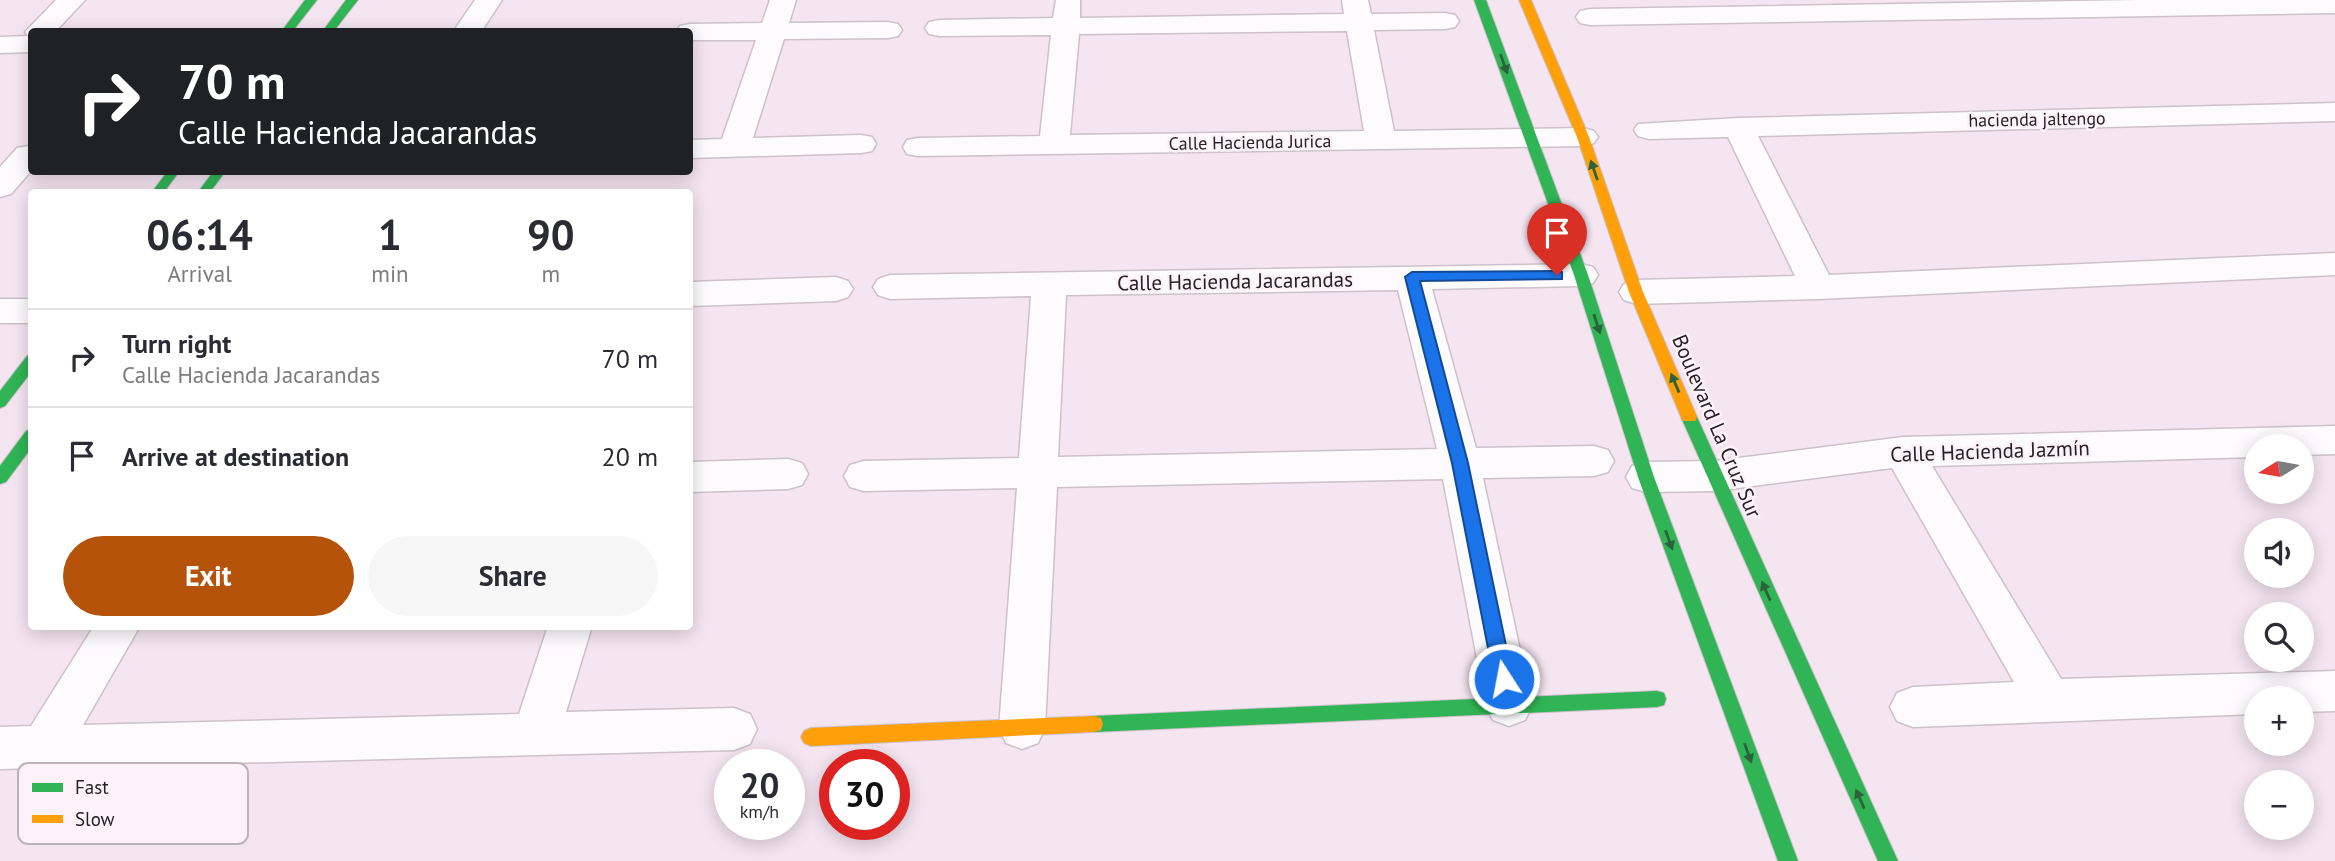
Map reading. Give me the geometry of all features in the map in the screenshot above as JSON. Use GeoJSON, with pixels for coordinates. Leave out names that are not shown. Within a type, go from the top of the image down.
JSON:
{"type":"FeatureCollection","features":[{"type":"Feature","properties":{"kind":"street"},"geometry":{"type":"LineString","coordinates":[[41,28],[72,0]]}},
{"type":"Feature","properties":{"kind":"street"},"geometry":{"type":"LineString","coordinates":[[289,28],[311,0]]}},
{"type":"Feature","properties":{"kind":"street"},"geometry":{"type":"LineString","coordinates":[[330,28],[352,0]]}},
{"type":"Feature","properties":{"kind":"street"},"geometry":{"type":"LineString","coordinates":[[470,28],[489,0]]}},
{"type":"Feature","properties":{"kind":"street"},"geometry":{"type":"LineString","coordinates":[[734,148],[783,0]]}},
{"type":"Feature","properties":{"kind":"street"},"geometry":{"type":"LineString","coordinates":[[1480,0],[1581,275],[1646,477],[1788,861]]}},
{"type":"Feature","properties":{"kind":"street","name":"Boulevard La Cruz Sur"},"geometry":{"type":"LineString","coordinates":[[1525,0],[1583,138],[1636,292],[1714,476],[1888,861]]}},
{"type":"Feature","properties":{"kind":"street"},"geometry":{"type":"LineString","coordinates":[[1590,17],[1660,8],[2302,3],[2335,5]]}},
{"type":"Feature","properties":{"kind":"street"},"geometry":{"type":"LineString","coordinates":[[1357,11],[1381,141]]}},
{"type":"Feature","properties":{"kind":"street"},"geometry":{"type":"LineString","coordinates":[[939,28],[1066,13],[1357,11],[1445,21]]}},
{"type":"Feature","properties":{"kind":"street"},"geometry":{"type":"LineString","coordinates":[[1054,145],[1066,13]]}},
{"type":"Feature","properties":{"kind":"street"},"geometry":{"type":"LineString","coordinates":[[693,32],[888,30]]}},
{"type":"Feature","properties":{"kind":"street","name":"hacienda jaltengo"},"geometry":{"type":"LineString","coordinates":[[1649,130],[2335,112]]}},
{"type":"Feature","properties":{"kind":"street"},"geometry":{"type":"LineString","coordinates":[[1738,127],[1818,287]]}},
{"type":"Feature","properties":{"kind":"street","name":"Calle Hacienda Jurica"},"geometry":{"type":"LineString","coordinates":[[918,147],[1583,138]]}},
{"type":"Feature","properties":{"kind":"street"},"geometry":{"type":"LineString","coordinates":[[693,149],[861,144]]}},
{"type":"Feature","properties":{"kind":"street"},"geometry":{"type":"LineString","coordinates":[[0,187],[20,155]]}},
{"type":"Feature","properties":{"kind":"street"},"geometry":{"type":"LineString","coordinates":[[1636,292],[1818,287],[2335,264]]}},
{"type":"Feature","properties":{"kind":"street","name":"Calle Hacienda Jacarandas"},"geometry":{"type":"LineString","coordinates":[[890,287],[1581,275]]}},
{"type":"Feature","properties":{"kind":"street"},"geometry":{"type":"LineString","coordinates":[[1412,277],[1460,463],[1509,706]]}},
{"type":"Feature","properties":{"kind":"street"},"geometry":{"type":"LineString","coordinates":[[1022,728],[1049,285]]}},
{"type":"Feature","properties":{"kind":"street"},"geometry":{"type":"LineString","coordinates":[[693,294],[836,289]]}},
{"type":"Feature","properties":{"kind":"street"},"geometry":{"type":"LineString","coordinates":[[0,312],[28,310]]}},
{"type":"Feature","properties":{"kind":"street"},"geometry":{"type":"LineString","coordinates":[[0,402],[28,365]]}},
{"type":"Feature","properties":{"kind":"street"},"geometry":{"type":"LineString","coordinates":[[0,478],[28,440]]}},
{"type":"Feature","properties":{"kind":"street","name":"Calle Hacienda Jazmín"},"geometry":{"type":"LineString","coordinates":[[1646,477],[1714,476],[1903,452],[2335,440]]}},
{"type":"Feature","properties":{"kind":"street"},"geometry":{"type":"LineString","coordinates":[[1903,452],[2049,700]]}},
{"type":"Feature","properties":{"kind":"street"},"geometry":{"type":"LineString","coordinates":[[864,476],[1594,461]]}},
{"type":"Feature","properties":{"kind":"street"},"geometry":{"type":"LineString","coordinates":[[693,477],[788,474]]}},
{"type":"Feature","properties":{"kind":"street"},"geometry":{"type":"LineString","coordinates":[[22,748],[115,630]]}},
{"type":"Feature","properties":{"kind":"street"},"geometry":{"type":"LineString","coordinates":[[536,733],[569,630]]}},
{"type":"Feature","properties":{"kind":"street"},"geometry":{"type":"LineString","coordinates":[[1913,707],[2335,691]]}},
{"type":"Feature","properties":{"kind":"street"},"geometry":{"type":"LineString","coordinates":[[811,737],[1657,699]]}},
{"type":"Feature","properties":{"kind":"street"},"geometry":{"type":"LineString","coordinates":[[22,748],[733,729]]}},
{"type":"Feature","properties":{"kind":"traffic: fast"},"geometry":{"type":"LineString","coordinates":[[289,28],[311,0]]}},
{"type":"Feature","properties":{"kind":"traffic: fast"},"geometry":{"type":"LineString","coordinates":[[330,28],[352,0]]}},
{"type":"Feature","properties":{"kind":"traffic: fast"},"geometry":{"type":"LineString","coordinates":[[1480,0],[1581,275],[1646,477],[1788,861]]}},
{"type":"Feature","properties":{"kind":"traffic: fast"},"geometry":{"type":"LineString","coordinates":[[160,189],[171,175]]}},
{"type":"Feature","properties":{"kind":"traffic: fast"},"geometry":{"type":"LineString","coordinates":[[206,189],[217,175]]}},
{"type":"Feature","properties":{"kind":"traffic: fast"},"geometry":{"type":"LineString","coordinates":[[0,402],[28,365]]}},
{"type":"Feature","properties":{"kind":"traffic: fast"},"geometry":{"type":"LineString","coordinates":[[1689,417],[1888,861]]}},
{"type":"Feature","properties":{"kind":"traffic: fast"},"geometry":{"type":"LineString","coordinates":[[0,478],[28,440]]}},
{"type":"Feature","properties":{"kind":"traffic: fast"},"geometry":{"type":"LineString","coordinates":[[1094,724],[1657,699]]}},
{"type":"Feature","properties":{"kind":"traffic: slow"},"geometry":{"type":"LineString","coordinates":[[1525,0],[1583,137],[1636,292],[1689,417]]}},
{"type":"Feature","properties":{"kind":"traffic: slow"},"geometry":{"type":"LineString","coordinates":[[811,737],[1094,724]]}},
{"type":"Feature","properties":{"kind":"route"},"geometry":{"type":"LineString","coordinates":[[1504,679],[1460,463],[1412,277],[1557,275]]}}]}
